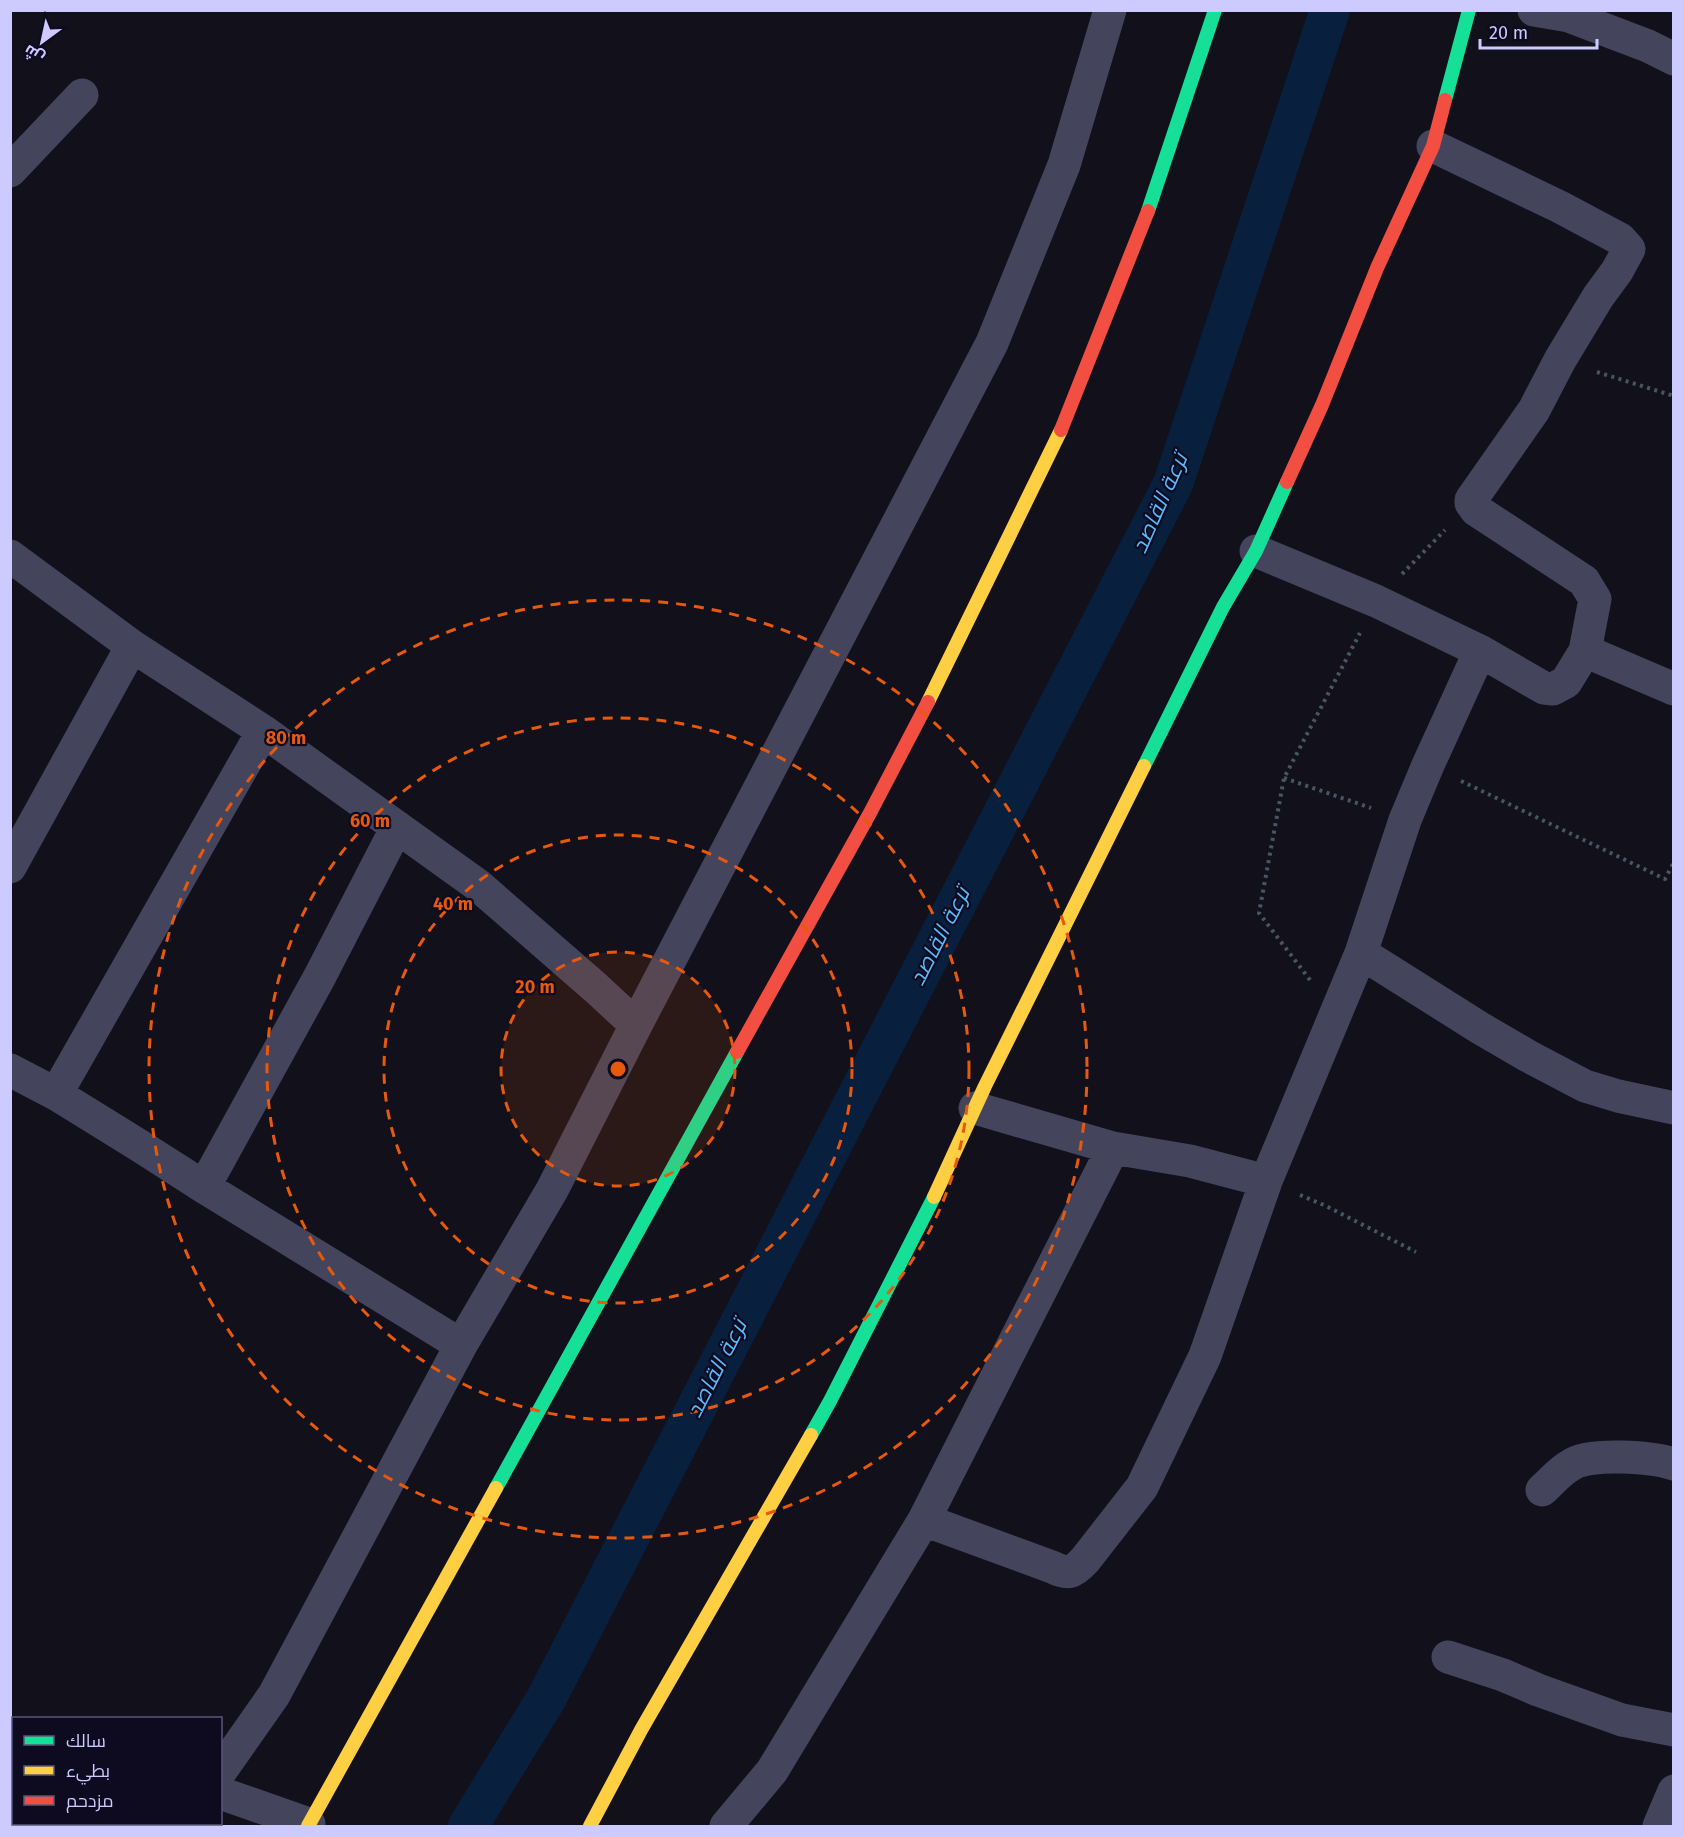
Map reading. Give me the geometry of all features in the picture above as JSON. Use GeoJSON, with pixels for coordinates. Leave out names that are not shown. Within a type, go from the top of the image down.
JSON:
{"type":"FeatureCollection","features":[{"type":"Feature","properties":{"kind":"street"},"geometry":{"type":"LineString","coordinates":[[222,1769],[274,1695],[461,1345],[552,1190],[992,343],[1064,165],[1110,10]]}},
{"type":"Feature","properties":{"kind":"street"},"geometry":{"type":"LineString","coordinates":[[222,1794],[309,1825],[870,813],[941,676],[1065,425],[1152,201],[1215,10]]}},
{"type":"Feature","properties":{"kind":"street"},"geometry":{"type":"LineString","coordinates":[[590,1827],[641,1730],[830,1401],[941,1182],[975,1108],[1223,607],[1256,550],[1322,405],[1377,268],[1433,146],[1469,10]]}},
{"type":"Feature","properties":{"kind":"street"},"geometry":{"type":"LineString","coordinates":[[1542,11],[1569,16],[1648,46],[1674,59]]}},
{"type":"Feature","properties":{"kind":"street"},"geometry":{"type":"LineString","coordinates":[[10,171],[82,95]]}},
{"type":"Feature","properties":{"kind":"street"},"geometry":{"type":"LineString","coordinates":[[1256,550],[1376,601],[1480,651],[1544,687],[1553,689],[1566,682],[1585,651],[1595,599],[1584,582],[1476,510],[1471,503],[1534,410],[1560,360],[1598,297],[1617,272],[1629,249],[1620,239],[1560,207],[1433,146]]}},
{"type":"Feature","properties":{"kind":"street"},"geometry":{"type":"LineString","coordinates":[[10,556],[132,646],[263,730],[479,885],[636,1025]]}},
{"type":"Feature","properties":{"kind":"street"},"geometry":{"type":"LineString","coordinates":[[10,867],[132,646]]}},
{"type":"Feature","properties":{"kind":"street"},"geometry":{"type":"LineString","coordinates":[[924,1520],[1063,1572],[1070,1572],[1077,1569],[1142,1487],[1205,1356],[1266,1181],[1361,953],[1405,820],[1480,651]]}},
{"type":"Feature","properties":{"kind":"street"},"geometry":{"type":"LineString","coordinates":[[1585,651],[1674,689]]}},
{"type":"Feature","properties":{"kind":"street"},"geometry":{"type":"LineString","coordinates":[[56,1094],[263,730]]}},
{"type":"Feature","properties":{"kind":"street"},"geometry":{"type":"LineString","coordinates":[[204,1187],[319,978],[397,827]]}},
{"type":"Feature","properties":{"kind":"street"},"geometry":{"type":"LineString","coordinates":[[1361,953],[1527,1056],[1585,1086],[1674,1108]]}},
{"type":"Feature","properties":{"kind":"street"},"geometry":{"type":"LineString","coordinates":[[12,1076],[56,1094],[461,1345]]}},
{"type":"Feature","properties":{"kind":"street"},"geometry":{"type":"LineString","coordinates":[[975,1108],[1113,1148],[1190,1161],[1266,1181]]}},
{"type":"Feature","properties":{"kind":"street"},"geometry":{"type":"LineString","coordinates":[[726,1827],[772,1771],[924,1520],[1113,1148]]}},
{"type":"Feature","properties":{"kind":"street"},"geometry":{"type":"LineString","coordinates":[[1542,1490],[1571,1464],[1585,1458],[1659,1460],[1674,1464]]}},
{"type":"Feature","properties":{"kind":"street"},"geometry":{"type":"LineString","coordinates":[[1448,1657],[1622,1720],[1674,1730]]}},
{"type":"Feature","properties":{"kind":"street"},"geometry":{"type":"LineString","coordinates":[[1659,1827],[1674,1791]]}},
{"type":"Feature","properties":{"kind":"path"},"geometry":{"type":"LineString","coordinates":[[1560,360],[1674,396]]}},
{"type":"Feature","properties":{"kind":"path"},"geometry":{"type":"LineString","coordinates":[[1336,1014],[1259,913],[1284,778],[1376,601],[1471,503]]}},
{"type":"Feature","properties":{"kind":"path"},"geometry":{"type":"LineString","coordinates":[[1428,765],[1665,879],[1674,862]]}},
{"type":"Feature","properties":{"kind":"path"},"geometry":{"type":"LineString","coordinates":[[1284,778],[1405,820]]}},
{"type":"Feature","properties":{"kind":"path"},"geometry":{"type":"LineString","coordinates":[[1266,1181],[1326,1206],[1416,1252]]}},
{"type":"Feature","properties":{"kind":"waterway","name":"ترعة القاصد"},"geometry":{"type":"LineString","coordinates":[[468,1826],[546,1699],[1173,484],[1330,10]]}},
{"type":"Feature","properties":{"kind":"traffic: fast"},"geometry":{"type":"LineString","coordinates":[[1148,211],[1215,10]]}},
{"type":"Feature","properties":{"kind":"traffic: fast"},"geometry":{"type":"LineString","coordinates":[[1445,100],[1469,10]]}},
{"type":"Feature","properties":{"kind":"traffic: fast"},"geometry":{"type":"LineString","coordinates":[[1144,766],[1223,607],[1256,551],[1287,482]]}},
{"type":"Feature","properties":{"kind":"traffic: fast"},"geometry":{"type":"LineString","coordinates":[[496,1488],[737,1052]]}},
{"type":"Feature","properties":{"kind":"traffic: fast"},"geometry":{"type":"LineString","coordinates":[[811,1435],[934,1197]]}},
{"type":"Feature","properties":{"kind":"traffic: slow"},"geometry":{"type":"LineString","coordinates":[[928,702],[1061,430]]}},
{"type":"Feature","properties":{"kind":"traffic: slow"},"geometry":{"type":"LineString","coordinates":[[934,1197],[985,1086],[1144,766]]}},
{"type":"Feature","properties":{"kind":"traffic: slow"},"geometry":{"type":"LineString","coordinates":[[590,1826],[641,1730],[811,1435]]}},
{"type":"Feature","properties":{"kind":"traffic: slow"},"geometry":{"type":"LineString","coordinates":[[308,1826],[496,1488]]}},
{"type":"Feature","properties":{"kind":"traffic: jam"},"geometry":{"type":"LineString","coordinates":[[1287,482],[1322,405],[1377,268],[1433,146],[1445,100]]}},
{"type":"Feature","properties":{"kind":"traffic: jam"},"geometry":{"type":"LineString","coordinates":[[1061,430],[1148,211]]}},
{"type":"Feature","properties":{"kind":"traffic: jam"},"geometry":{"type":"LineString","coordinates":[[737,1052],[870,813],[928,702]]}}]}
